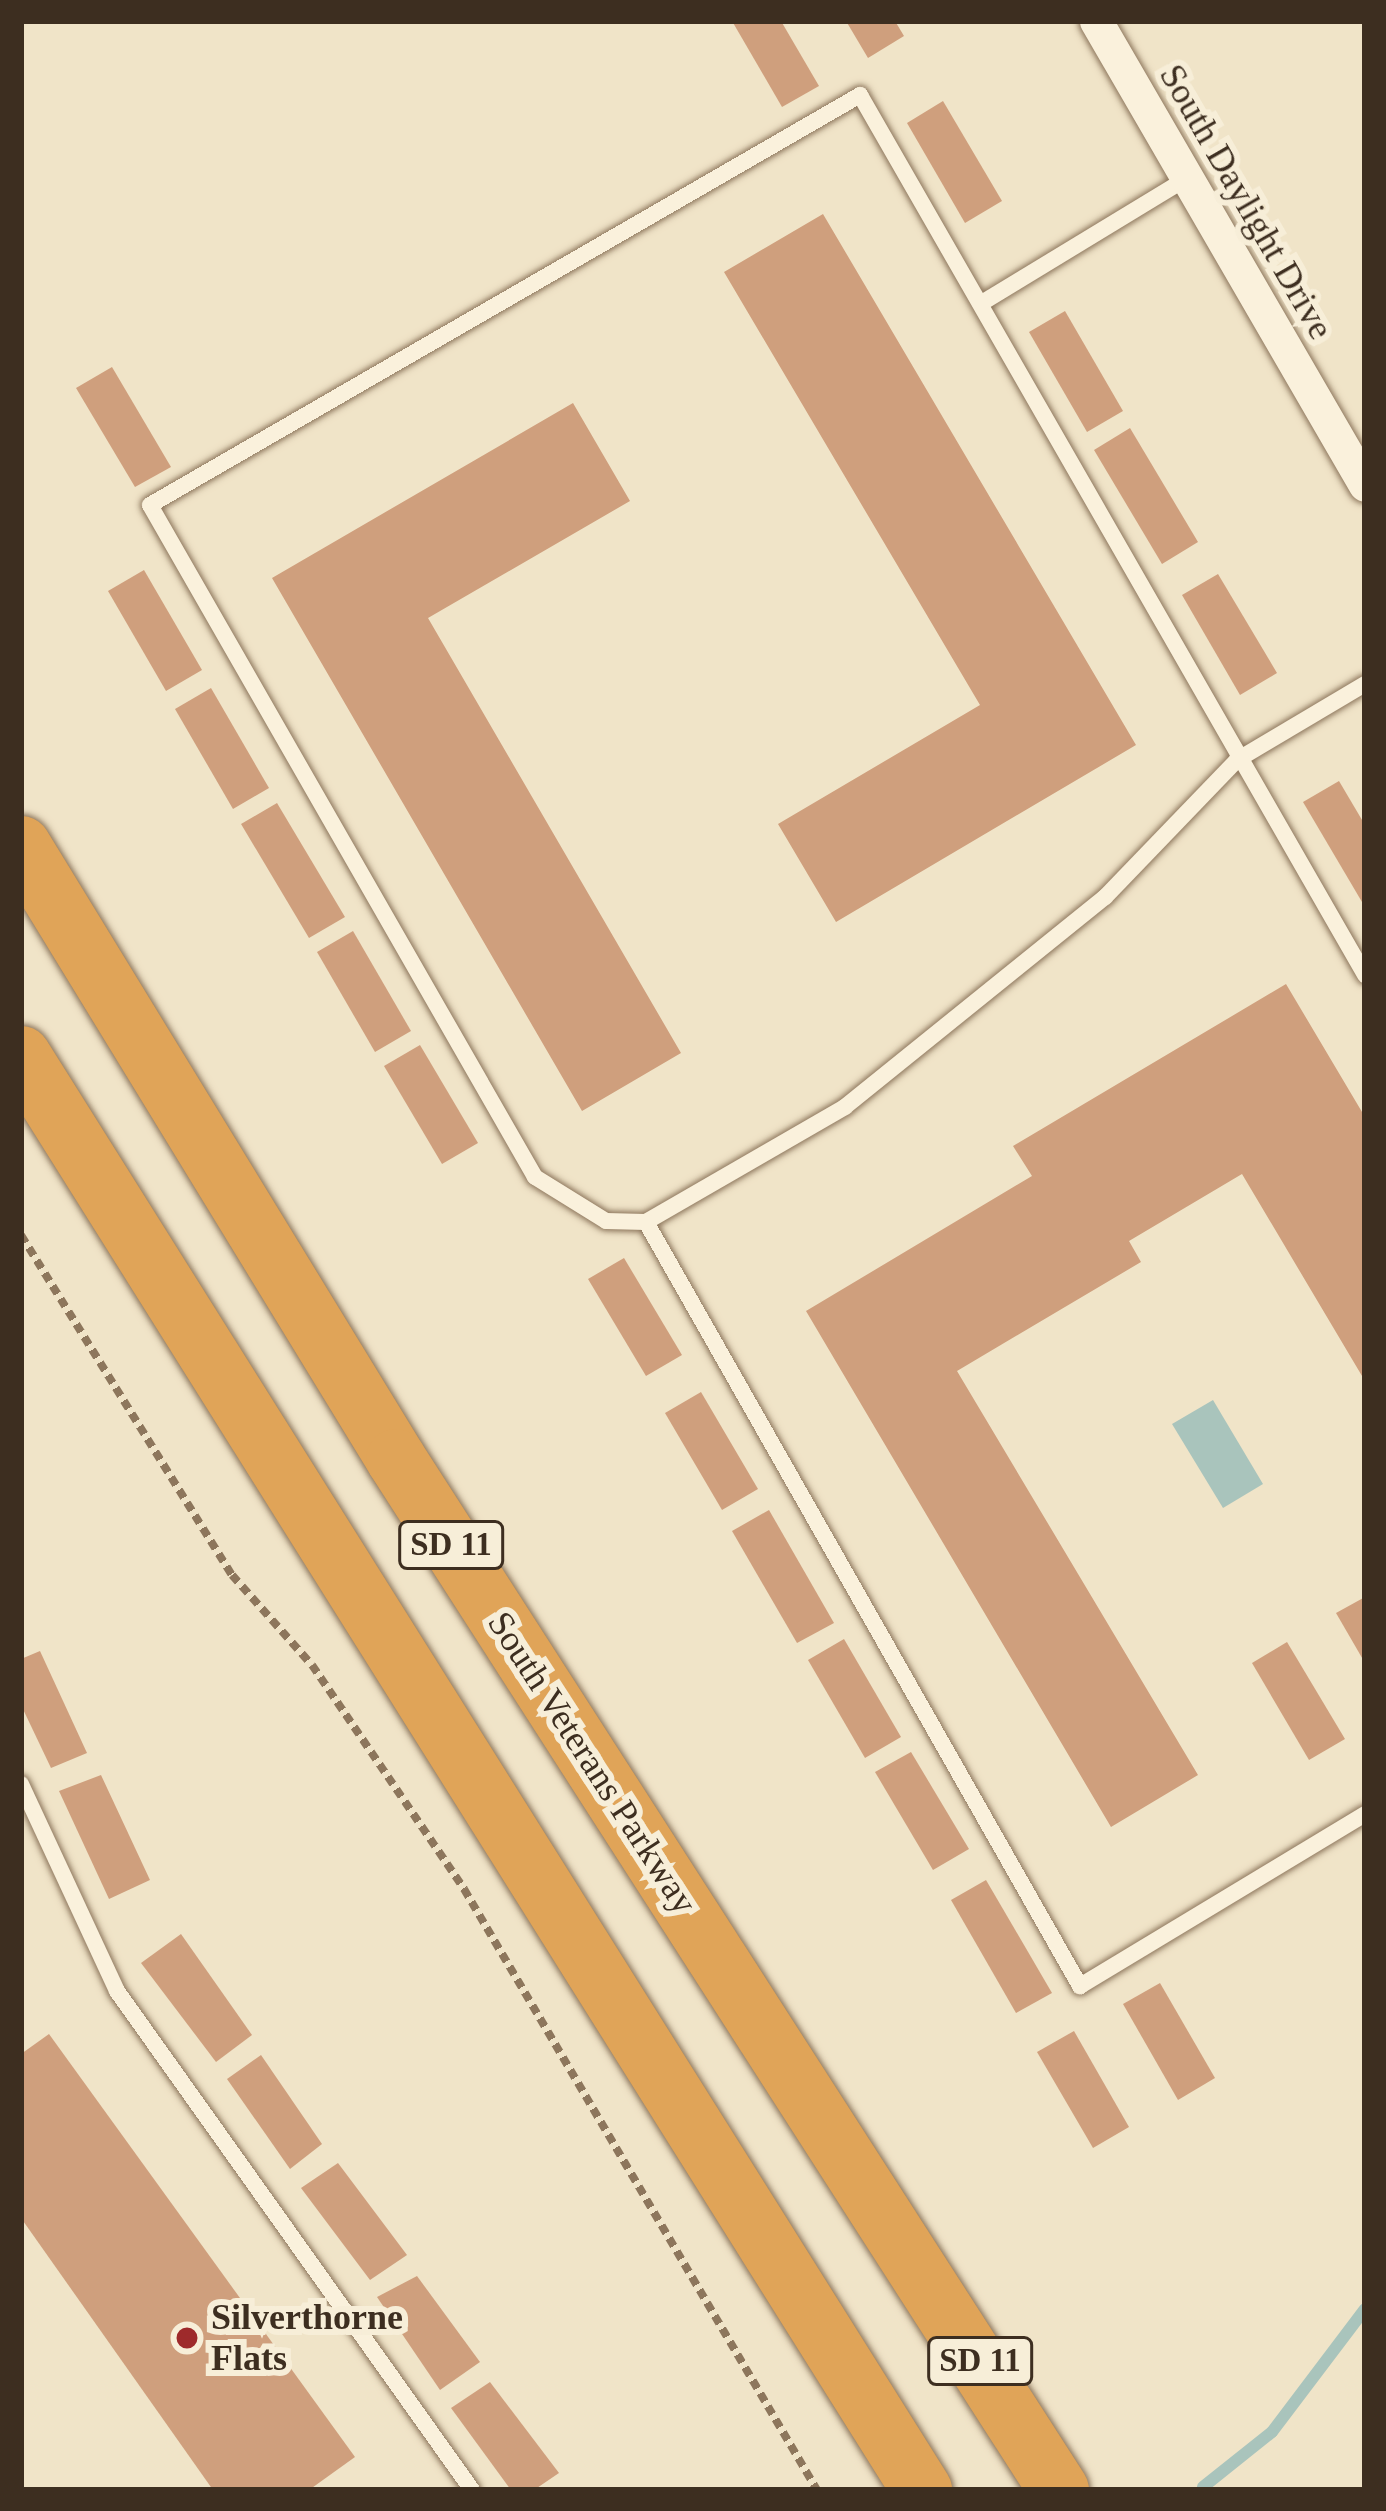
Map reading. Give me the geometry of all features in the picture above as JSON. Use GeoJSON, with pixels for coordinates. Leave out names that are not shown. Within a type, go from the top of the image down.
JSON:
{"type":"FeatureCollection","features":[{"type":"Feature","properties":{"kind":"highway","name":"South Veterans Parkway"},"geometry":{"type":"LineString","coordinates":[[21,846],[396,1459],[1059,2490]]}},
{"type":"Feature","properties":{"kind":"highway","name":"SD 11"},"geometry":{"type":"LineString","coordinates":[[21,1056],[922,2490]]}},
{"type":"Feature","properties":{"kind":"street","name":"South Daylight Drive"},"geometry":{"type":"LineString","coordinates":[[1096,21],[1365,485]]}},
{"type":"Feature","properties":{"kind":"lane"},"geometry":{"type":"LineString","coordinates":[[1365,684],[1238,760],[1002,988],[845,1107],[646,1222],[606,1221],[535,1177],[150,505],[860,95],[985,301],[1238,760],[1365,975]]}},
{"type":"Feature","properties":{"kind":"lane"},"geometry":{"type":"LineString","coordinates":[[985,301],[1187,178]]}},
{"type":"Feature","properties":{"kind":"lane"},"geometry":{"type":"LineString","coordinates":[[646,1222],[1080,1986],[1365,1814]]}},
{"type":"Feature","properties":{"kind":"lane"},"geometry":{"type":"LineString","coordinates":[[21,1784],[117,1991],[475,2489]]}},
{"type":"Feature","properties":{"kind":"path"},"geometry":{"type":"LineString","coordinates":[[21,1235],[232,1575],[312,1665],[464,1889],[818,2490]]}},
{"type":"Feature","properties":{"kind":"water"},"geometry":{"type":"Polygon","coordinates":[[[1213,1400],[1263,1484],[1223,1508],[1172,1424],[1213,1400]]]}},
{"type":"Feature","properties":{"kind":"building"},"geometry":{"type":"Polygon","coordinates":[[[732,21],[781,21],[819,86],[782,107],[732,21]]]}},
{"type":"Feature","properties":{"kind":"building"},"geometry":{"type":"Polygon","coordinates":[[[846,21],[895,21],[904,36],[868,58],[846,21]]]}},
{"type":"Feature","properties":{"kind":"building"},"geometry":{"type":"Polygon","coordinates":[[[943,101],[1002,201],[965,223],[907,123],[943,101]]]}},
{"type":"Feature","properties":{"kind":"building"},"geometry":{"type":"Polygon","coordinates":[[[823,214],[1136,745],[836,922],[778,824],[980,705],[724,272],[823,214]]]}},
{"type":"Feature","properties":{"kind":"building"},"geometry":{"type":"Polygon","coordinates":[[[1065,311],[1123,411],[1087,432],[1029,332],[1065,311]]]}},
{"type":"Feature","properties":{"kind":"building"},"geometry":{"type":"Polygon","coordinates":[[[112,367],[171,467],[135,487],[76,388],[112,367]]]}},
{"type":"Feature","properties":{"kind":"building"},"geometry":{"type":"Polygon","coordinates":[[[573,403],[630,501],[428,618],[681,1053],[582,1111],[272,578],[573,403]]]}},
{"type":"Feature","properties":{"kind":"building"},"geometry":{"type":"Polygon","coordinates":[[[1130,428],[1198,542],[1162,564],[1094,450],[1130,428]]]}},
{"type":"Feature","properties":{"kind":"building"},"geometry":{"type":"Polygon","coordinates":[[[144,570],[202,670],[166,691],[108,591],[144,570]]]}},
{"type":"Feature","properties":{"kind":"building"},"geometry":{"type":"Polygon","coordinates":[[[1218,574],[1277,673],[1240,695],[1182,595],[1218,574]]]}},
{"type":"Feature","properties":{"kind":"building"},"geometry":{"type":"Polygon","coordinates":[[[211,688],[269,788],[233,809],[175,709],[211,688]]]}},
{"type":"Feature","properties":{"kind":"building"},"geometry":{"type":"Polygon","coordinates":[[[1339,781],[1365,825],[1362,902],[1303,802],[1339,781]]]}},
{"type":"Feature","properties":{"kind":"building"},"geometry":{"type":"Polygon","coordinates":[[[277,803],[345,917],[309,938],[241,824],[277,803]]]}},
{"type":"Feature","properties":{"kind":"building"},"geometry":{"type":"Polygon","coordinates":[[[353,931],[411,1031],[375,1052],[317,952],[353,931]]]}},
{"type":"Feature","properties":{"kind":"building"},"geometry":{"type":"Polygon","coordinates":[[[1286,984],[1365,1117],[1365,1381],[1242,1174],[1129,1241],[1141,1262],[957,1371],[1198,1775],[1111,1827],[806,1311],[1032,1176],[1013,1146],[1286,984]]]}},
{"type":"Feature","properties":{"kind":"building"},"geometry":{"type":"Polygon","coordinates":[[[420,1045],[478,1143],[442,1164],[384,1066],[420,1045]]]}},
{"type":"Feature","properties":{"kind":"building"},"geometry":{"type":"Polygon","coordinates":[[[624,1258],[682,1355],[646,1376],[588,1279],[624,1258]]]}},
{"type":"Feature","properties":{"kind":"building"},"geometry":{"type":"Polygon","coordinates":[[[701,1392],[758,1489],[722,1510],[665,1413],[701,1392]]]}},
{"type":"Feature","properties":{"kind":"building"},"geometry":{"type":"Polygon","coordinates":[[[769,1510],[834,1623],[797,1643],[732,1531],[769,1510]]]}},
{"type":"Feature","properties":{"kind":"building"},"geometry":{"type":"Polygon","coordinates":[[[1365,1597],[1365,1663],[1336,1613],[1365,1597]]]}},
{"type":"Feature","properties":{"kind":"building"},"geometry":{"type":"Polygon","coordinates":[[[844,1639],[901,1737],[865,1758],[808,1660],[844,1639]]]}},
{"type":"Feature","properties":{"kind":"building"},"geometry":{"type":"Polygon","coordinates":[[[1287,1642],[1345,1739],[1309,1760],[1252,1663],[1287,1642]]]}},
{"type":"Feature","properties":{"kind":"building"},"geometry":{"type":"Polygon","coordinates":[[[40,1651],[87,1753],[51,1768],[21,1705],[21,1659],[40,1651]]]}},
{"type":"Feature","properties":{"kind":"building"},"geometry":{"type":"Polygon","coordinates":[[[911,1752],[969,1849],[933,1870],[875,1772],[911,1752]]]}},
{"type":"Feature","properties":{"kind":"building"},"geometry":{"type":"Polygon","coordinates":[[[101,1775],[150,1880],[109,1899],[59,1791],[101,1775]]]}},
{"type":"Feature","properties":{"kind":"building"},"geometry":{"type":"Polygon","coordinates":[[[986,1880],[1052,1993],[1016,2013],[951,1900],[986,1880]]]}},
{"type":"Feature","properties":{"kind":"building"},"geometry":{"type":"Polygon","coordinates":[[[181,1934],[252,2035],[216,2062],[141,1963],[181,1934]]]}},
{"type":"Feature","properties":{"kind":"building"},"geometry":{"type":"Polygon","coordinates":[[[1160,1983],[1215,2078],[1178,2100],[1123,2004],[1160,1983]]]}},
{"type":"Feature","properties":{"kind":"building"},"geometry":{"type":"Polygon","coordinates":[[[1074,2031],[1129,2127],[1093,2148],[1037,2052],[1074,2031]]]}},
{"type":"Feature","properties":{"kind":"building","name":"Silverthorne Flats"},"geometry":{"type":"Polygon","coordinates":[[[49,2034],[355,2457],[309,2490],[213,2490],[21,2218],[21,2054],[49,2034]]]}},
{"type":"Feature","properties":{"kind":"building"},"geometry":{"type":"Polygon","coordinates":[[[261,2055],[322,2144],[290,2169],[227,2079],[261,2055]]]}},
{"type":"Feature","properties":{"kind":"building"},"geometry":{"type":"Polygon","coordinates":[[[338,2163],[407,2255],[370,2280],[301,2188],[338,2163]]]}},
{"type":"Feature","properties":{"kind":"building"},"geometry":{"type":"Polygon","coordinates":[[[417,2276],[480,2362],[440,2390],[377,2297],[417,2276]]]}},
{"type":"Feature","properties":{"kind":"building"},"geometry":{"type":"Polygon","coordinates":[[[490,2382],[559,2473],[534,2490],[511,2490],[451,2408],[490,2382]]]}},
{"type":"Feature","properties":{"kind":"waterway"},"geometry":{"type":"LineString","coordinates":[[1203,2487],[1272,2432],[1365,2309]]}},
{"type":"Feature","properties":{"kind":"place","name":"Silverthorne Flats"},"geometry":{"type":"Point","coordinates":[187,2338]}}]}
